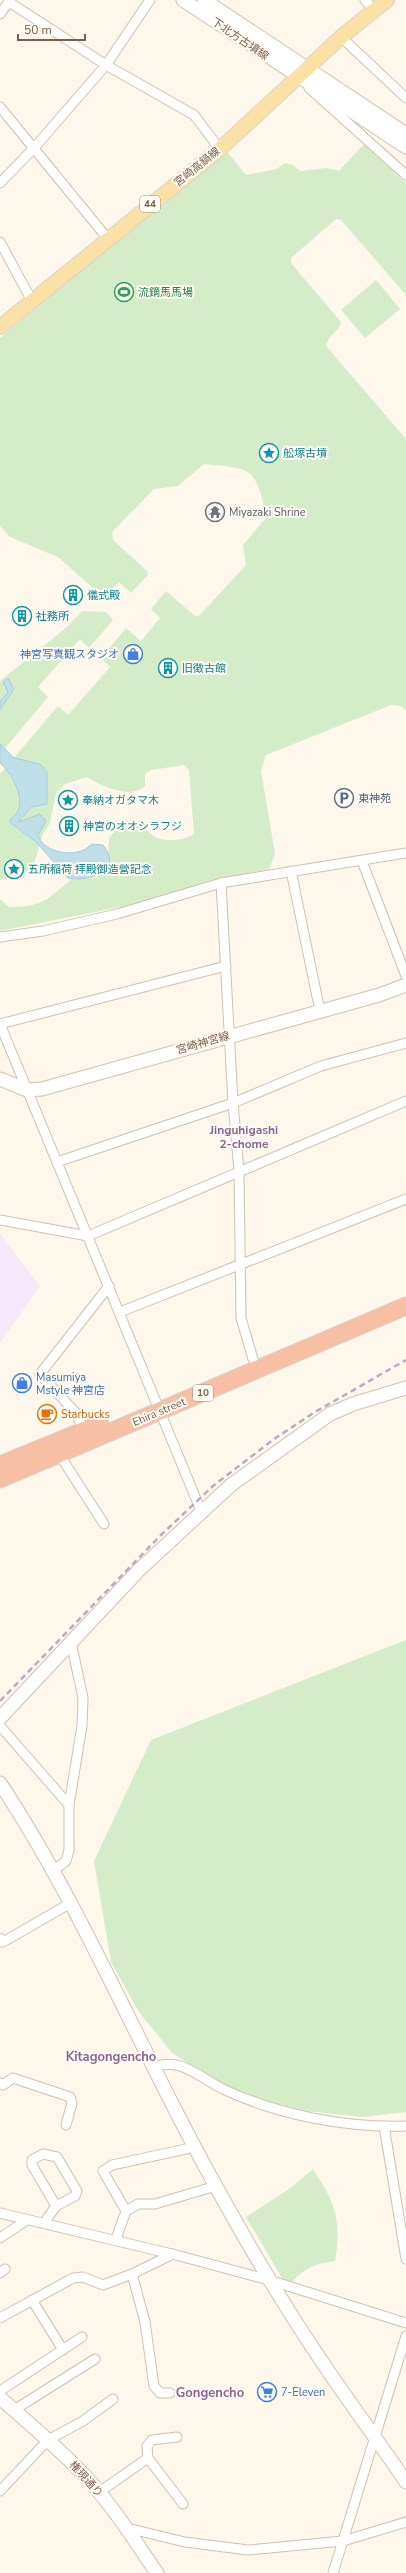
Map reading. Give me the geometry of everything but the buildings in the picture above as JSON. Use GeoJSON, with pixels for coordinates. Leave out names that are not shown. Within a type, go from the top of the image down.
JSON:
{"type":"FeatureCollection","features":[{"type":"Feature","properties":{"kind":"highway","name":"Ehira street"},"geometry":{"type":"LineString","coordinates":[[0,1479],[59,1454],[253,1359],[406,1293]]}},
{"type":"Feature","properties":{"kind":"highway","name":"Ehira street"},"geometry":{"type":"LineString","coordinates":[[0,1466],[84,1430],[159,1406],[406,1306]]}},
{"type":"Feature","properties":{"kind":"main road","name":"宮崎高鍋線"},"geometry":{"type":"LineString","coordinates":[[0,327],[220,149],[341,37],[370,5],[387,0]]}},
{"type":"Feature","properties":{"kind":"street"},"geometry":{"type":"LineString","coordinates":[[0,184],[34,148],[106,65],[150,0]]}},
{"type":"Feature","properties":{"kind":"street","name":"下北方古墳線"},"geometry":{"type":"LineString","coordinates":[[183,0],[302,73]]}},
{"type":"Feature","properties":{"kind":"street","name":"下北方古墳線"},"geometry":{"type":"LineString","coordinates":[[204,0],[302,73]]}},
{"type":"Feature","properties":{"kind":"street"},"geometry":{"type":"LineString","coordinates":[[0,14],[9,1],[106,65],[194,115],[220,149]]}},
{"type":"Feature","properties":{"kind":"street"},"geometry":{"type":"LineString","coordinates":[[341,37],[406,98]]}},
{"type":"Feature","properties":{"kind":"street"},"geometry":{"type":"LineString","coordinates":[[302,73],[406,134]]}},
{"type":"Feature","properties":{"kind":"street"},"geometry":{"type":"LineString","coordinates":[[302,73],[406,147]]}},
{"type":"Feature","properties":{"kind":"street"},"geometry":{"type":"LineString","coordinates":[[302,73],[406,175]]}},
{"type":"Feature","properties":{"kind":"street"},"geometry":{"type":"LineString","coordinates":[[0,107],[108,239]]}},
{"type":"Feature","properties":{"kind":"street"},"geometry":{"type":"LineString","coordinates":[[0,242],[32,301]]}},
{"type":"Feature","properties":{"kind":"street"},"geometry":{"type":"LineString","coordinates":[[0,937],[43,931],[117,914],[221,883],[406,853]]}},
{"type":"Feature","properties":{"kind":"street"},"geometry":{"type":"LineString","coordinates":[[362,861],[406,976]]}},
{"type":"Feature","properties":{"kind":"street"},"geometry":{"type":"LineString","coordinates":[[291,871],[320,1011]]}},
{"type":"Feature","properties":{"kind":"street"},"geometry":{"type":"LineString","coordinates":[[221,883],[233,1103],[239,1171],[242,1264],[241,1318],[253,1359]]}},
{"type":"Feature","properties":{"kind":"street"},"geometry":{"type":"LineString","coordinates":[[201,1511],[159,1406],[0,1024],[226,966]]}},
{"type":"Feature","properties":{"kind":"street","name":"宮崎神宮線"},"geometry":{"type":"LineString","coordinates":[[0,1079],[27,1090],[42,1089],[230,1035],[379,995],[406,984]]}},
{"type":"Feature","properties":{"kind":"street"},"geometry":{"type":"LineString","coordinates":[[57,1162],[233,1103],[321,1066],[406,1043]]}},
{"type":"Feature","properties":{"kind":"street"},"geometry":{"type":"LineString","coordinates":[[0,1220],[88,1236],[406,1101]]}},
{"type":"Feature","properties":{"kind":"street"},"geometry":{"type":"LineString","coordinates":[[120,1312],[406,1199]]}},
{"type":"Feature","properties":{"kind":"street"},"geometry":{"type":"LineString","coordinates":[[84,1430],[74,1412],[40,1374],[109,1286]]}},
{"type":"Feature","properties":{"kind":"street"},"geometry":{"type":"LineString","coordinates":[[0,1718],[139,1570],[201,1511],[231,1485],[330,1414],[353,1404],[406,1388]]}},
{"type":"Feature","properties":{"kind":"street"},"geometry":{"type":"LineString","coordinates":[[59,1454],[104,1524]]}},
{"type":"Feature","properties":{"kind":"street"},"geometry":{"type":"LineString","coordinates":[[51,1872],[66,1861],[69,1850],[69,1805],[82,1726],[83,1698],[70,1642]]}},
{"type":"Feature","properties":{"kind":"street"},"geometry":{"type":"LineString","coordinates":[[0,1726],[69,1805]]}},
{"type":"Feature","properties":{"kind":"street"},"geometry":{"type":"LineString","coordinates":[[0,1783],[69,1904],[194,2147],[269,2280],[330,2374],[375,2434],[406,2482]]}},
{"type":"Feature","properties":{"kind":"street"},"geometry":{"type":"LineString","coordinates":[[0,1938],[3,1942],[69,1904]]}},
{"type":"Feature","properties":{"kind":"street"},"geometry":{"type":"LineString","coordinates":[[153,2068],[168,2064],[178,2064],[224,2090],[284,2111],[384,2126],[406,2126]]}},
{"type":"Feature","properties":{"kind":"street"},"geometry":{"type":"LineString","coordinates":[[0,2083],[3,2085],[13,2078],[70,2097],[72,2103],[66,2125]]}},
{"type":"Feature","properties":{"kind":"street"},"geometry":{"type":"LineString","coordinates":[[384,2126],[406,2259]]}},
{"type":"Feature","properties":{"kind":"street"},"geometry":{"type":"LineString","coordinates":[[126,2212],[103,2171],[112,2165],[194,2147]]}},
{"type":"Feature","properties":{"kind":"street"},"geometry":{"type":"LineString","coordinates":[[44,2223],[56,2206],[75,2196],[77,2191],[57,2157],[43,2154],[32,2160],[32,2165],[56,2206]]}},
{"type":"Feature","properties":{"kind":"street"},"geometry":{"type":"LineString","coordinates":[[116,2239],[126,2212],[138,2204],[154,2204],[216,2186]]}},
{"type":"Feature","properties":{"kind":"street"},"geometry":{"type":"LineString","coordinates":[[0,2213],[116,2239],[269,2280],[406,2323]]}},
{"type":"Feature","properties":{"kind":"street"},"geometry":{"type":"LineString","coordinates":[[0,2238],[27,2220]]}},
{"type":"Feature","properties":{"kind":"street"},"geometry":{"type":"LineString","coordinates":[[0,2318],[73,2278],[83,2277],[103,2285],[132,2274],[173,2254]]}},
{"type":"Feature","properties":{"kind":"street"},"geometry":{"type":"LineString","coordinates":[[132,2274],[145,2322],[155,2391],[160,2393],[170,2393]]}},
{"type":"Feature","properties":{"kind":"street"},"geometry":{"type":"LineString","coordinates":[[32,2300],[63,2350]]}},
{"type":"Feature","properties":{"kind":"street"},"geometry":{"type":"LineString","coordinates":[[333,2573],[406,2336]]}},
{"type":"Feature","properties":{"kind":"street"},"geometry":{"type":"LineString","coordinates":[[0,2391],[82,2337]]}},
{"type":"Feature","properties":{"kind":"street"},"geometry":{"type":"LineString","coordinates":[[14,2410],[95,2359]]}},
{"type":"Feature","properties":{"kind":"street","name":"権現通り"},"geometry":{"type":"LineString","coordinates":[[0,2398],[48,2440],[98,2493],[127,2528],[157,2573]]}},
{"type":"Feature","properties":{"kind":"street"},"geometry":{"type":"LineString","coordinates":[[0,2491],[48,2440],[83,2420],[113,2399]]}},
{"type":"Feature","properties":{"kind":"street"},"geometry":{"type":"LineString","coordinates":[[177,2437],[152,2440],[147,2446],[148,2458],[182,2504]]}},
{"type":"Feature","properties":{"kind":"street"},"geometry":{"type":"LineString","coordinates":[[98,2493],[148,2458]]}},
{"type":"Feature","properties":{"kind":"street"},"geometry":{"type":"LineString","coordinates":[[127,2528],[185,2542],[248,2550],[343,2541],[406,2522]]}},
{"type":"Feature","properties":{"kind":"shaded area"},"geometry":{"type":"Polygon","coordinates":[[[0,1234],[40,1286],[0,1343],[0,1234]]]}},
{"type":"Feature","properties":{"kind":"green space"},"geometry":{"type":"Polygon","coordinates":[[[364,144],[406,183],[406,295],[341,220],[336,219],[291,258],[291,263],[341,322],[327,342],[326,346],[406,439],[406,710],[400,706],[391,705],[266,755],[261,771],[275,854],[269,869],[217,879],[135,904],[0,931],[0,899],[9,907],[30,905],[50,897],[72,879],[97,877],[108,864],[109,838],[125,822],[132,820],[136,821],[154,836],[161,839],[181,839],[194,834],[189,770],[184,765],[151,770],[145,774],[145,786],[132,792],[116,790],[87,777],[65,784],[56,793],[50,823],[43,834],[33,867],[22,875],[0,880],[0,774],[58,706],[68,715],[110,667],[101,658],[126,628],[141,641],[160,618],[151,609],[166,591],[195,616],[199,616],[246,565],[243,545],[265,519],[266,514],[258,486],[254,478],[248,472],[241,469],[204,464],[178,486],[154,489],[112,532],[113,540],[147,571],[148,575],[131,593],[119,582],[104,598],[58,557],[10,537],[0,526],[0,338],[221,154],[228,153],[246,175],[277,169],[285,163],[293,165],[300,171],[327,168],[339,171],[364,144]]]}},
{"type":"Feature","properties":{"kind":"green space"},"geometry":{"type":"Polygon","coordinates":[[[376,280],[400,309],[365,338],[341,310],[376,280]]]}},
{"type":"Feature","properties":{"kind":"green space"},"geometry":{"type":"Polygon","coordinates":[[[82,611],[106,612],[113,620],[89,648],[80,639],[38,687],[48,697],[0,754],[0,681],[67,627],[82,611]]]}},
{"type":"Feature","properties":{"kind":"green space"},"geometry":{"type":"Polygon","coordinates":[[[406,1640],[406,2112],[363,2117],[306,2111],[266,2101],[219,2083],[172,2053],[139,2012],[111,1962],[94,1861],[151,1740],[406,1640]]]}},
{"type":"Feature","properties":{"kind":"green space"},"geometry":{"type":"Polygon","coordinates":[[[313,2169],[327,2192],[335,2212],[338,2234],[335,2261],[322,2263],[311,2267],[301,2273],[292,2282],[282,2278],[246,2217],[289,2189],[313,2169]]]}},
{"type":"Feature","properties":{"kind":"water"},"geometry":{"type":"Polygon","coordinates":[[[8,678],[14,689],[0,710],[0,702],[8,692],[3,682],[8,678]]]}},
{"type":"Feature","properties":{"kind":"water"},"geometry":{"type":"Polygon","coordinates":[[[0,744],[14,758],[40,764],[47,772],[47,804],[32,807],[18,822],[40,814],[46,821],[38,835],[45,845],[56,851],[69,853],[84,850],[92,844],[103,845],[108,854],[109,862],[107,868],[101,873],[85,878],[68,878],[36,842],[11,823],[10,819],[16,814],[20,800],[15,783],[0,763],[0,744]]]}},
{"type":"Feature","properties":{"kind":"railway"},"geometry":{"type":"LineString","coordinates":[[0,1701],[160,1536],[213,1486],[274,1439],[315,1412],[406,1360]]}},
{"type":"Feature","properties":{"kind":"place","name":"流鏑馬馬場"},"geometry":{"type":"Point","coordinates":[124,292]}},
{"type":"Feature","properties":{"kind":"place","name":"舩塚古墳"},"geometry":{"type":"Point","coordinates":[269,453]}},
{"type":"Feature","properties":{"kind":"place","name":"Miyazaki Shrine"},"geometry":{"type":"Point","coordinates":[215,512]}},
{"type":"Feature","properties":{"kind":"place","name":"儀式殿"},"geometry":{"type":"Point","coordinates":[73,595]}},
{"type":"Feature","properties":{"kind":"place","name":"社務所"},"geometry":{"type":"Point","coordinates":[22,616]}},
{"type":"Feature","properties":{"kind":"place","name":"神宮写真観スタジオ"},"geometry":{"type":"Point","coordinates":[133,654]}},
{"type":"Feature","properties":{"kind":"place","name":"旧徴古館"},"geometry":{"type":"Point","coordinates":[168,668]}},
{"type":"Feature","properties":{"kind":"place","name":"東神苑"},"geometry":{"type":"Point","coordinates":[344,798]}},
{"type":"Feature","properties":{"kind":"place","name":"奉納オガタマ木"},"geometry":{"type":"Point","coordinates":[68,800]}},
{"type":"Feature","properties":{"kind":"place","name":"神宮のオオシラフジ"},"geometry":{"type":"Point","coordinates":[69,826]}},
{"type":"Feature","properties":{"kind":"place","name":"五所稲荷 拝殿御造營記念"},"geometry":{"type":"Point","coordinates":[14,869]}},
{"type":"Feature","properties":{"kind":"place","name":"Masumiya Mstyle 神宮店"},"geometry":{"type":"Point","coordinates":[22,1383]}},
{"type":"Feature","properties":{"kind":"place","name":"Starbucks"},"geometry":{"type":"Point","coordinates":[47,1414]}},
{"type":"Feature","properties":{"kind":"place","name":"7-Eleven"},"geometry":{"type":"Point","coordinates":[267,2392]}},
{"type":"Feature","properties":{"kind":"district","name":"Jinguhigashi 2-chome"},"geometry":{"type":"Point","coordinates":[244,1137]}},
{"type":"Feature","properties":{"kind":"district","name":"Kitagongencho"},"geometry":{"type":"Point","coordinates":[111,2057]}},
{"type":"Feature","properties":{"kind":"district","name":"Gongencho"},"geometry":{"type":"Point","coordinates":[210,2393]}}]}
